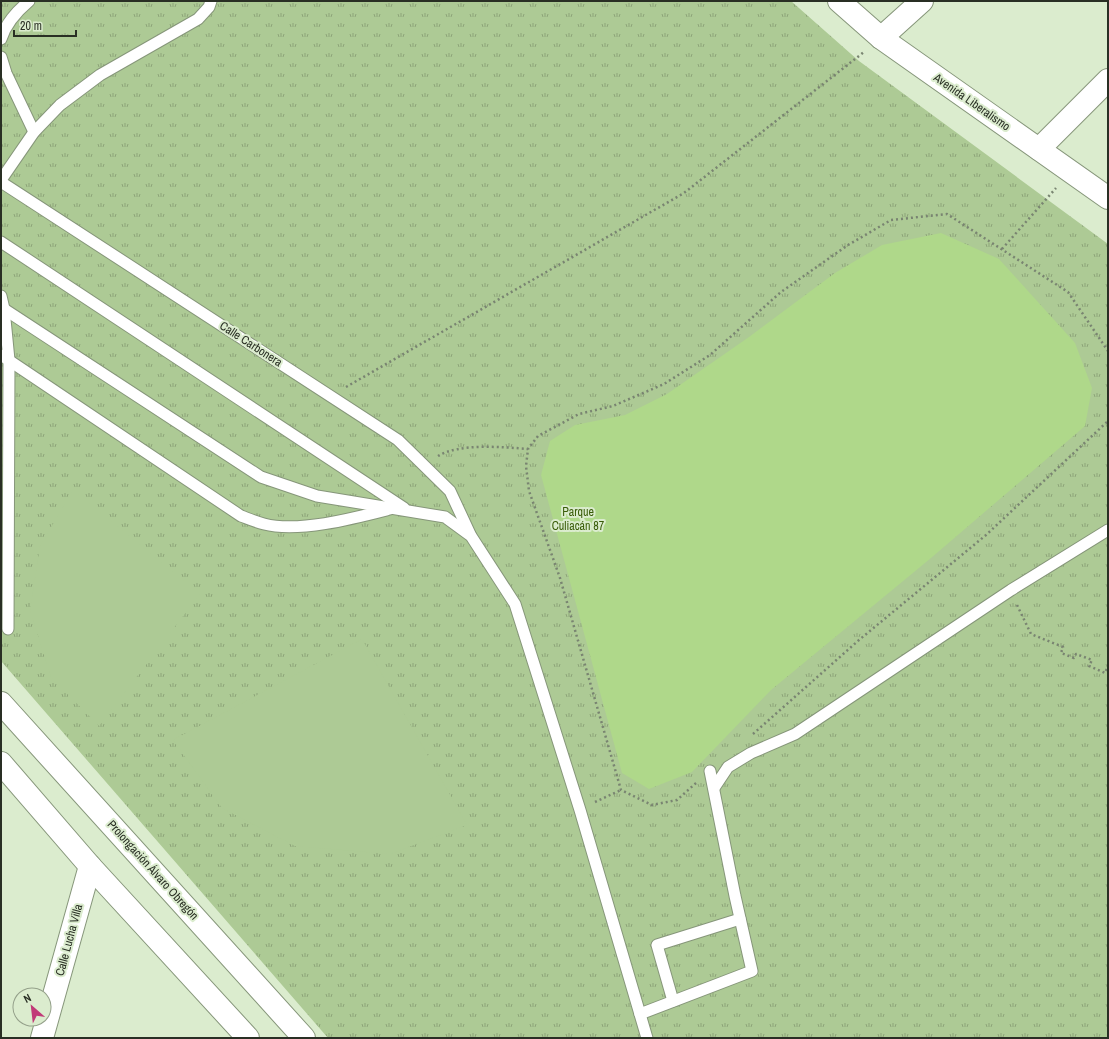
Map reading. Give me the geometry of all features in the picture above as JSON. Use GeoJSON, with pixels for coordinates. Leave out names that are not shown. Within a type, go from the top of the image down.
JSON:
{"type":"FeatureCollection","features":[{"type":"Feature","properties":{"kind":"main road","name":"Avenida Liberalismo"},"geometry":{"type":"LineString","coordinates":[[839,1],[882,38],[1108,198]]}},
{"type":"Feature","properties":{"kind":"main road"},"geometry":{"type":"LineString","coordinates":[[882,38],[922,1]]}},
{"type":"Feature","properties":{"kind":"main road"},"geometry":{"type":"LineString","coordinates":[[1039,149],[1108,80]]}},
{"type":"Feature","properties":{"kind":"main road","name":"Prolongación Álvaro Obregón"},"geometry":{"type":"LineString","coordinates":[[1,704],[304,1038]]}},
{"type":"Feature","properties":{"kind":"main road"},"geometry":{"type":"LineString","coordinates":[[1,763],[90,866],[244,1036]]}},
{"type":"Feature","properties":{"kind":"main road","name":"Calle Lucha Villa"},"geometry":{"type":"LineString","coordinates":[[42,1038],[90,866]]}},
{"type":"Feature","properties":{"kind":"lane"},"geometry":{"type":"LineString","coordinates":[[1,39],[9,20],[28,1]]}},
{"type":"Feature","properties":{"kind":"lane"},"geometry":{"type":"LineString","coordinates":[[1,181],[34,132],[60,105],[94,80],[198,19],[209,7],[211,1]]}},
{"type":"Feature","properties":{"kind":"lane"},"geometry":{"type":"LineString","coordinates":[[1,57],[6,73],[34,132]]}},
{"type":"Feature","properties":{"kind":"lane","name":"Calle Carbonera"},"geometry":{"type":"LineString","coordinates":[[1,181],[398,440],[450,491],[471,536]]}},
{"type":"Feature","properties":{"kind":"lane"},"geometry":{"type":"LineString","coordinates":[[1,242],[408,511]]}},
{"type":"Feature","properties":{"kind":"lane"},"geometry":{"type":"LineString","coordinates":[[1,296],[5,358],[8,629]]}},
{"type":"Feature","properties":{"kind":"lane"},"geometry":{"type":"LineString","coordinates":[[2,308],[261,476],[318,496],[445,517],[471,536],[515,604],[580,810],[647,1038]]}},
{"type":"Feature","properties":{"kind":"lane"},"geometry":{"type":"LineString","coordinates":[[5,358],[241,516],[265,524],[294,527],[348,520],[394,508]]}},
{"type":"Feature","properties":{"kind":"lane"},"geometry":{"type":"LineString","coordinates":[[714,788],[728,767],[751,753],[795,734],[1010,590],[1108,530]]}},
{"type":"Feature","properties":{"kind":"lane"},"geometry":{"type":"LineString","coordinates":[[640,1014],[752,971],[710,771]]}},
{"type":"Feature","properties":{"kind":"lane"},"geometry":{"type":"LineString","coordinates":[[673,1001],[657,945],[740,919]]}},
{"type":"Feature","properties":{"kind":"path"},"geometry":{"type":"LineString","coordinates":[[330,396],[684,193],[882,38]]}},
{"type":"Feature","properties":{"kind":"path"},"geometry":{"type":"LineString","coordinates":[[1002,249],[1071,172]]}},
{"type":"Feature","properties":{"kind":"path"},"geometry":{"type":"LineString","coordinates":[[710,771],[677,800],[652,805],[621,790],[560,578],[529,491],[526,466],[528,449],[538,436],[579,414],[613,406],[664,384],[710,355],[781,292],[848,245],[891,220],[947,214],[1068,292],[1108,351]]}},
{"type":"Feature","properties":{"kind":"path"},"geometry":{"type":"LineString","coordinates":[[751,735],[859,640],[986,535],[1108,421]]}},
{"type":"Feature","properties":{"kind":"path"},"geometry":{"type":"LineString","coordinates":[[425,467],[439,455],[451,450],[496,447],[528,449]]}},
{"type":"Feature","properties":{"kind":"path"},"geometry":{"type":"LineString","coordinates":[[1010,590],[1031,634],[1063,647],[1060,653],[1063,655],[1074,658],[1076,654],[1092,660],[1089,666],[1105,673],[1108,666]]}},
{"type":"Feature","properties":{"kind":"path"},"geometry":{"type":"LineString","coordinates":[[580,810],[621,790]]}},
{"type":"Feature","properties":{"kind":"green space","name":"Parque Culiacán 87"},"geometry":{"type":"Polygon","coordinates":[[[1,1],[791,1],[859,61],[1108,244],[1108,1038],[328,1038],[1,661],[1,1]]]}},
{"type":"Feature","properties":{"kind":"green space"},"geometry":{"type":"Polygon","coordinates":[[[73,490],[200,594],[99,726],[51,677],[30,610],[40,546],[73,490]]]}},
{"type":"Feature","properties":{"kind":"green space"},"geometry":{"type":"Polygon","coordinates":[[[362,639],[467,825],[390,854],[295,846],[222,808],[173,740],[362,639]]]}},
{"type":"Feature","properties":{"kind":"shaded area"},"geometry":{"type":"Polygon","coordinates":[[[941,233],[999,259],[1075,343],[1092,388],[1085,426],[931,558],[771,690],[692,772],[649,789],[622,773],[541,475],[550,441],[575,425],[625,415],[667,394],[749,337],[835,273],[882,245],[941,233]]]}}]}
